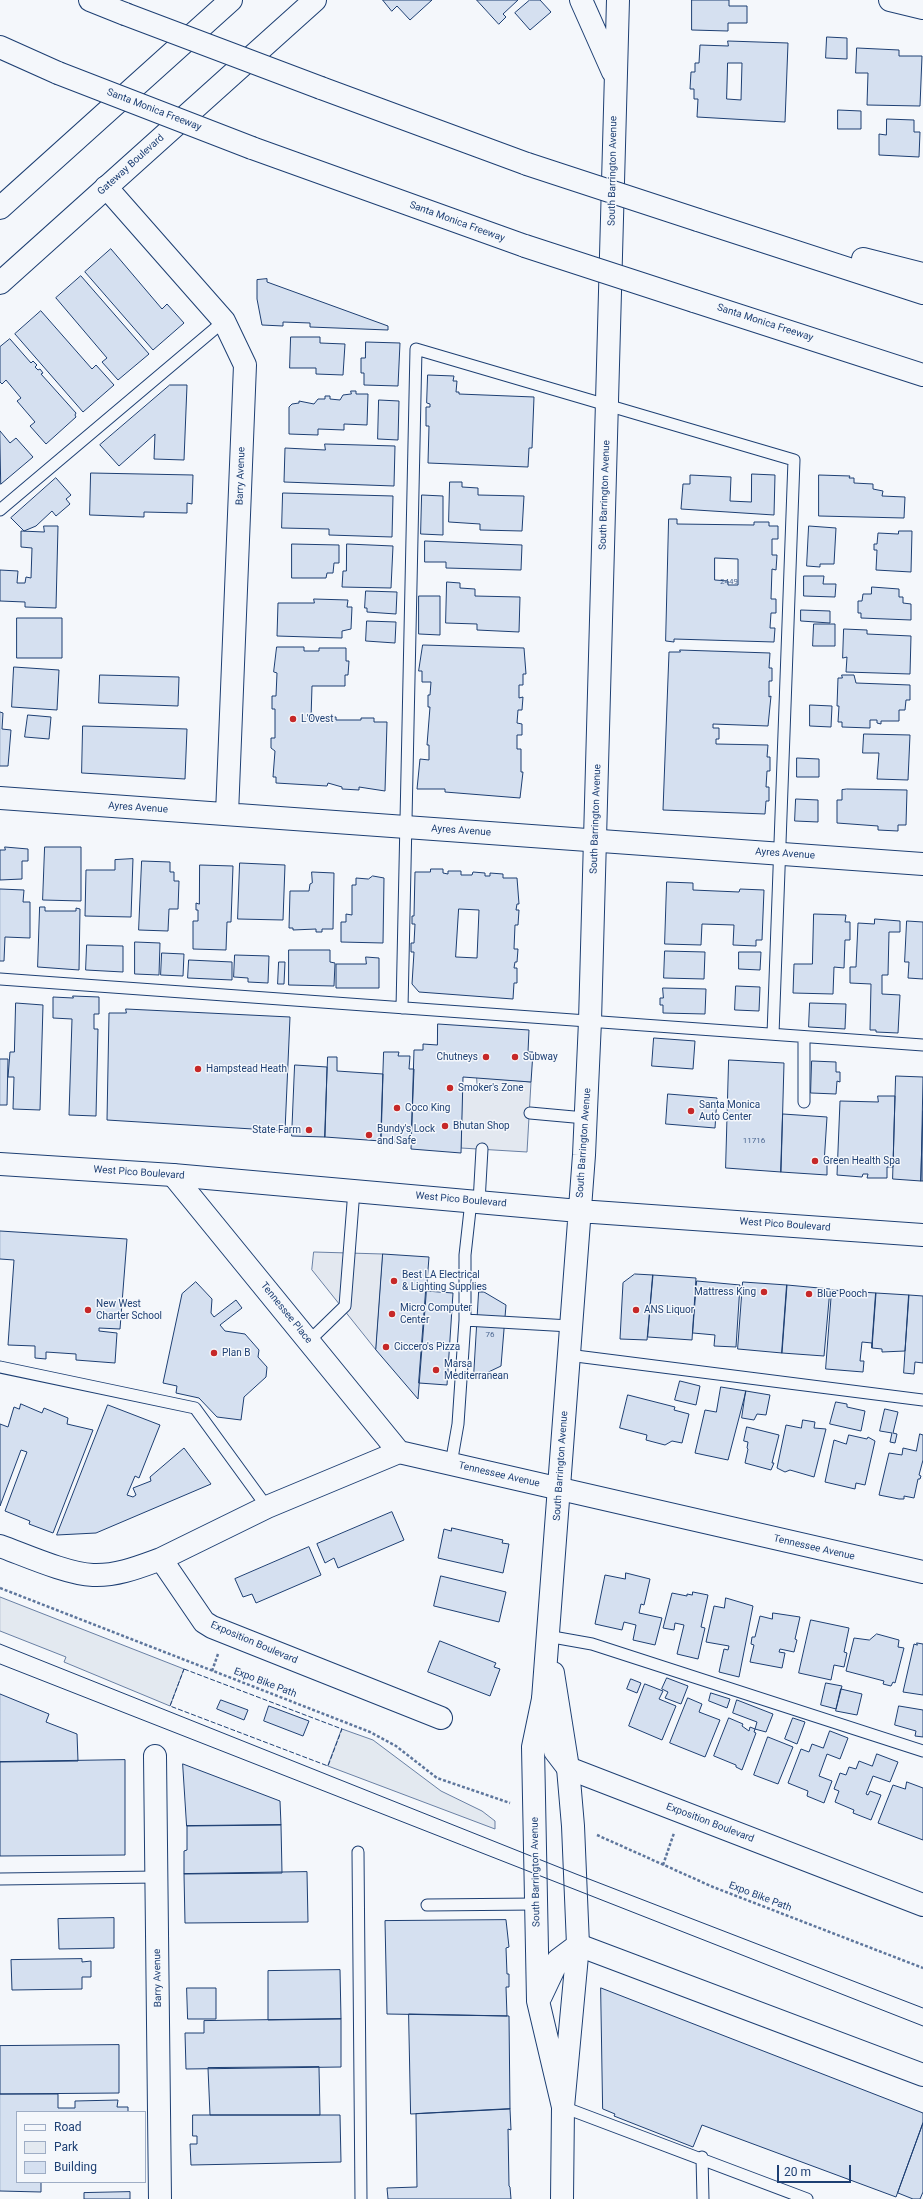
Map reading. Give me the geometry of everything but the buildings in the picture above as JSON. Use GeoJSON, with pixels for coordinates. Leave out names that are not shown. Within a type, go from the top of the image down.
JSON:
{"type":"FeatureCollection","features":[{"type":"Feature","properties":{"kind":"main road"},"geometry":{"type":"LineString","coordinates":[[90,0],[321,88],[527,164],[923,293]]}},
{"type":"Feature","properties":{"kind":"main road"},"geometry":{"type":"LineString","coordinates":[[0,208],[231,0]]}},
{"type":"Feature","properties":{"kind":"main road","name":"Gateway Boulevard"},"geometry":{"type":"LineString","coordinates":[[0,283],[106,187],[294,10],[315,0]]}},
{"type":"Feature","properties":{"kind":"main road"},"geometry":{"type":"LineString","coordinates":[[581,0],[615,78]]}},
{"type":"Feature","properties":{"kind":"main road","name":"South Barrington Avenue"},"geometry":{"type":"LineString","coordinates":[[563,2107],[538,2001],[533,1747],[543,1699],[586,1118],[596,841],[618,0]]}},
{"type":"Feature","properties":{"kind":"main road"},"geometry":{"type":"LineString","coordinates":[[890,0],[923,8]]}},
{"type":"Feature","properties":{"kind":"main road","name":"Santa Monica Freeway"},"geometry":{"type":"LineString","coordinates":[[0,47],[58,73],[252,148],[525,246],[923,375]]}},
{"type":"Feature","properties":{"kind":"main road","name":"Barry Avenue"},"geometry":{"type":"LineString","coordinates":[[106,187],[224,321],[245,365],[227,814]]}},
{"type":"Feature","properties":{"kind":"main road"},"geometry":{"type":"LineString","coordinates":[[698,220],[923,274]]}},
{"type":"Feature","properties":{"kind":"main road","name":"Ayres Avenue"},"geometry":{"type":"LineString","coordinates":[[0,798],[923,864]]}},
{"type":"Feature","properties":{"kind":"main road","name":"West Pico Boulevard"},"geometry":{"type":"LineString","coordinates":[[0,1164],[173,1175],[579,1211],[923,1235]]}},
{"type":"Feature","properties":{"kind":"main road","name":"Tennessee Place"},"geometry":{"type":"LineString","coordinates":[[173,1175],[399,1452]]}},
{"type":"Feature","properties":{"kind":"main road"},"geometry":{"type":"LineString","coordinates":[[0,1546],[53,1566],[93,1575],[126,1571],[161,1559],[267,1507],[399,1452]]}},
{"type":"Feature","properties":{"kind":"main road","name":"Tennessee Avenue"},"geometry":{"type":"LineString","coordinates":[[399,1452],[923,1572]]}},
{"type":"Feature","properties":{"kind":"main road","name":"Exposition Boulevard"},"geometry":{"type":"LineString","coordinates":[[161,1559],[204,1622],[212,1627],[441,1718]]}},
{"type":"Feature","properties":{"kind":"main road","name":"South Barrington Avenue"},"geometry":{"type":"LineString","coordinates":[[547,1636],[568,1768],[574,1826],[578,1945],[563,2107],[562,2199]]}},
{"type":"Feature","properties":{"kind":"main road"},"geometry":{"type":"LineString","coordinates":[[543,1699],[555,1751],[568,1768]]}},
{"type":"Feature","properties":{"kind":"main road","name":"Barry Avenue"},"geometry":{"type":"LineString","coordinates":[[155,1756],[160,2199]]}},
{"type":"Feature","properties":{"kind":"main road","name":"Exposition Boulevard"},"geometry":{"type":"LineString","coordinates":[[568,1768],[923,1905]]}},
{"type":"Feature","properties":{"kind":"main road"},"geometry":{"type":"LineString","coordinates":[[538,2001],[556,1964],[566,1953],[578,1945],[923,2075]]}},
{"type":"Feature","properties":{"kind":"lane"},"geometry":{"type":"LineString","coordinates":[[0,510],[224,321]]}},
{"type":"Feature","properties":{"kind":"lane"},"geometry":{"type":"LineString","coordinates":[[402,1008],[416,349],[794,460],[781,854],[773,1034]]}},
{"type":"Feature","properties":{"kind":"lane"},"geometry":{"type":"LineString","coordinates":[[0,979],[923,1045]]}},
{"type":"Feature","properties":{"kind":"lane"},"geometry":{"type":"LineString","coordinates":[[804,1036],[804,1102]]}},
{"type":"Feature","properties":{"kind":"lane"},"geometry":{"type":"LineString","coordinates":[[530,1113],[586,1118]]}},
{"type":"Feature","properties":{"kind":"lane"},"geometry":{"type":"LineString","coordinates":[[451,1464],[458,1424],[465,1320],[465,1255],[475,1201],[482,1149]]}},
{"type":"Feature","properties":{"kind":"lane"},"geometry":{"type":"LineString","coordinates":[[309,1341],[345,1306],[354,1190]]}},
{"type":"Feature","properties":{"kind":"lane"},"geometry":{"type":"LineString","coordinates":[[465,1320],[570,1326]]}},
{"type":"Feature","properties":{"kind":"lane"},"geometry":{"type":"LineString","coordinates":[[568,1355],[923,1400]]}},
{"type":"Feature","properties":{"kind":"lane"},"geometry":{"type":"LineString","coordinates":[[0,1367],[195,1408],[267,1507]]}},
{"type":"Feature","properties":{"kind":"lane"},"geometry":{"type":"LineString","coordinates":[[547,1636],[592,1644],[923,1751]]}},
{"type":"Feature","properties":{"kind":"lane"},"geometry":{"type":"LineString","coordinates":[[358,1852],[361,2199]]}},
{"type":"Feature","properties":{"kind":"lane"},"geometry":{"type":"LineString","coordinates":[[0,1879],[157,1877]]}},
{"type":"Feature","properties":{"kind":"lane"},"geometry":{"type":"LineString","coordinates":[[427,1905],[536,1904]]}},
{"type":"Feature","properties":{"kind":"lane"},"geometry":{"type":"LineString","coordinates":[[563,2107],[702,2158],[807,2199]]}},
{"type":"Feature","properties":{"kind":"lane"},"geometry":{"type":"LineString","coordinates":[[702,2158],[703,2199]]}},
{"type":"Feature","properties":{"kind":"path","name":"Expo Bike Path"},"geometry":{"type":"LineString","coordinates":[[0,1588],[370,1732],[396,1746],[437,1778],[513,1804]]}},
{"type":"Feature","properties":{"kind":"path"},"geometry":{"type":"LineString","coordinates":[[663,1865],[681,1812]]}},
{"type":"Feature","properties":{"kind":"path","name":"Expo Bike Path"},"geometry":{"type":"LineString","coordinates":[[593,1834],[713,1887],[923,1968]]}},
{"type":"Feature","properties":{"kind":"green space"},"geometry":{"type":"Polygon","coordinates":[[[0,1597],[184,1669],[170,1706],[64,1662],[66,1657],[0,1631],[0,1597]]]}},
{"type":"Feature","properties":{"kind":"green space"},"geometry":{"type":"Polygon","coordinates":[[[342,1729],[373,1740],[441,1791],[482,1811],[495,1821],[495,1829],[328,1766],[342,1729]]]}},
{"type":"Feature","properties":{"kind":"shaded area"},"geometry":{"type":"Polygon","coordinates":[[[477,1077],[531,1082],[527,1152],[461,1148],[462,1091],[477,1091],[477,1077]]]}},
{"type":"Feature","properties":{"kind":"shaded area"},"geometry":{"type":"Polygon","coordinates":[[[314,1252],[383,1254],[376,1350],[312,1270],[314,1252]]]}},
{"type":"Feature","properties":{"kind":"tram line"},"geometry":{"type":"LineString","coordinates":[[0,1644],[576,1874],[923,2008]]}},
{"type":"Feature","properties":{"kind":"tram line"},"geometry":{"type":"LineString","coordinates":[[0,1664],[923,2026]]}},
{"type":"Feature","properties":{"kind":"fence"},"geometry":{"type":"LineString","coordinates":[[184,1669],[342,1729],[328,1766],[170,1706],[184,1669]]}},
{"type":"Feature","properties":{"kind":"place","name":"L'Ovest"},"geometry":{"type":"Point","coordinates":[293,719]}},
{"type":"Feature","properties":{"kind":"place","name":"Chutneys"},"geometry":{"type":"Point","coordinates":[486,1057]}},
{"type":"Feature","properties":{"kind":"place","name":"Subway"},"geometry":{"type":"Point","coordinates":[515,1057]}},
{"type":"Feature","properties":{"kind":"place","name":"Hampstead Heath"},"geometry":{"type":"Point","coordinates":[198,1069]}},
{"type":"Feature","properties":{"kind":"place","name":"Smoker's Zone"},"geometry":{"type":"Point","coordinates":[450,1088]}},
{"type":"Feature","properties":{"kind":"place","name":"Coco King"},"geometry":{"type":"Point","coordinates":[397,1108]}},
{"type":"Feature","properties":{"kind":"place","name":"Santa Monica Auto Center"},"geometry":{"type":"Point","coordinates":[691,1111]}},
{"type":"Feature","properties":{"kind":"place","name":"Bhutan Shop"},"geometry":{"type":"Point","coordinates":[445,1126]}},
{"type":"Feature","properties":{"kind":"place","name":"State Farm"},"geometry":{"type":"Point","coordinates":[309,1130]}},
{"type":"Feature","properties":{"kind":"place","name":"Bundy's Lock and Safe"},"geometry":{"type":"Point","coordinates":[369,1135]}},
{"type":"Feature","properties":{"kind":"place","name":"Green Health Spa"},"geometry":{"type":"Point","coordinates":[815,1161]}},
{"type":"Feature","properties":{"kind":"place","name":"Best LA Electrical & Lighting Supplies"},"geometry":{"type":"Point","coordinates":[394,1281]}},
{"type":"Feature","properties":{"kind":"place","name":"Mattress King"},"geometry":{"type":"Point","coordinates":[764,1292]}},
{"type":"Feature","properties":{"kind":"place","name":"Blue Pooch"},"geometry":{"type":"Point","coordinates":[809,1294]}},
{"type":"Feature","properties":{"kind":"place","name":"New West Charter School"},"geometry":{"type":"Point","coordinates":[88,1310]}},
{"type":"Feature","properties":{"kind":"place","name":"ANS Liquor"},"geometry":{"type":"Point","coordinates":[636,1310]}},
{"type":"Feature","properties":{"kind":"place","name":"Micro Computer Center"},"geometry":{"type":"Point","coordinates":[392,1314]}},
{"type":"Feature","properties":{"kind":"place","name":"Ciccero's Pizza"},"geometry":{"type":"Point","coordinates":[386,1347]}},
{"type":"Feature","properties":{"kind":"place","name":"Plan B"},"geometry":{"type":"Point","coordinates":[214,1353]}},
{"type":"Feature","properties":{"kind":"place","name":"Marsa Mediterranean"},"geometry":{"type":"Point","coordinates":[436,1370]}}]}
